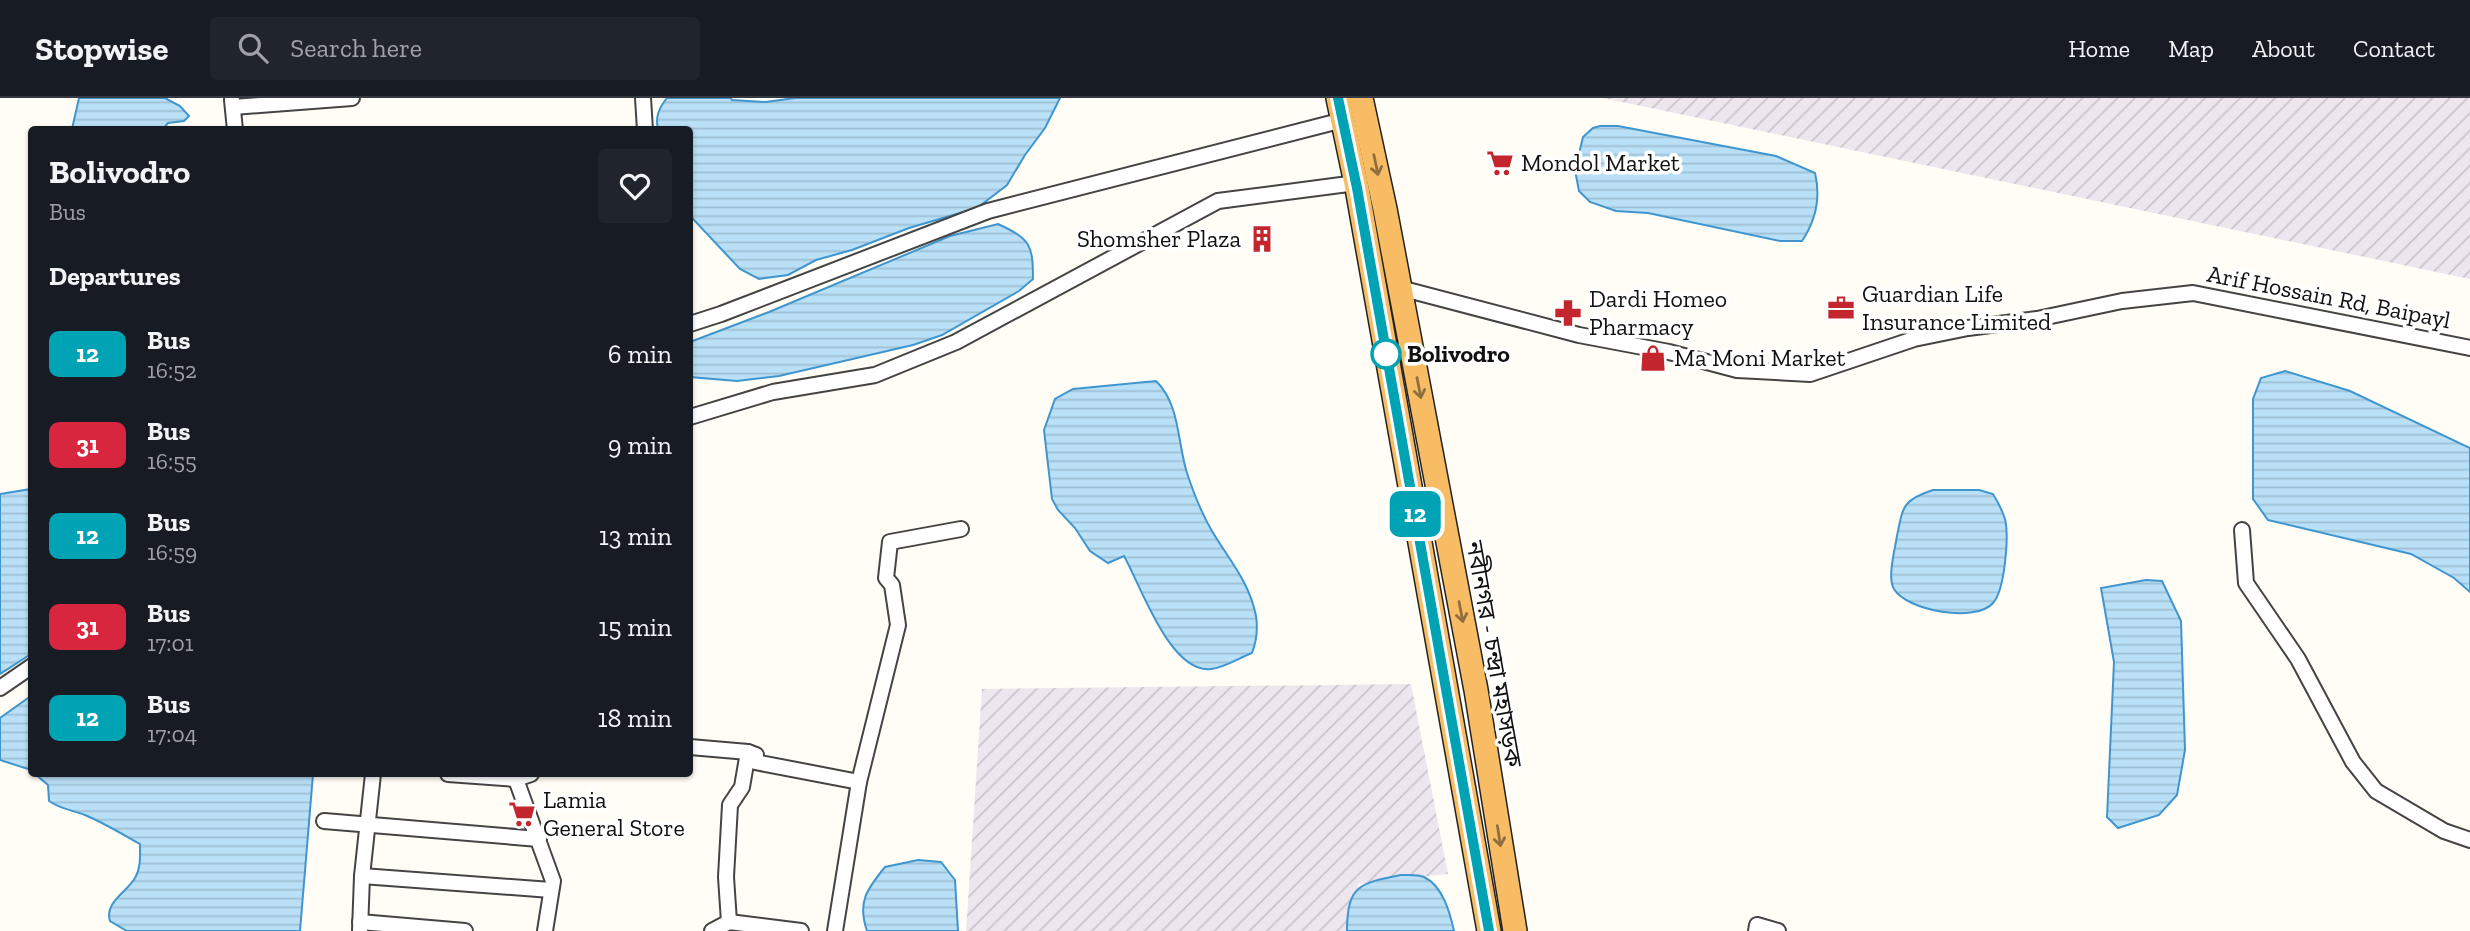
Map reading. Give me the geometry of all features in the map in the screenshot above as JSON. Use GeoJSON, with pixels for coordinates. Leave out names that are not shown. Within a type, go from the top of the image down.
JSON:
{"type":"FeatureCollection","features":[{"type":"Feature","properties":{"kind":"highway","name":"নবীনগর - চন্দ্রা মহাসড়ক"},"geometry":{"type":"LineString","coordinates":[[1361,98],[1476,690],[1515,931]]}},
{"type":"Feature","properties":{"kind":"highway"},"geometry":{"type":"LineString","coordinates":[[1340,109],[1356,183],[1489,931]]}},
{"type":"Feature","properties":{"kind":"street"},"geometry":{"type":"LineString","coordinates":[[235,126],[232,103],[352,98]]}},
{"type":"Feature","properties":{"kind":"street"},"geometry":{"type":"LineString","coordinates":[[643,98],[645,126]]}},
{"type":"Feature","properties":{"kind":"street"},"geometry":{"type":"LineString","coordinates":[[693,323],[988,211],[1340,109]]}},
{"type":"Feature","properties":{"kind":"street"},"geometry":{"type":"LineString","coordinates":[[693,416],[773,392],[875,375],[956,342],[1218,201],[1356,183]]}},
{"type":"Feature","properties":{"kind":"street","name":"Arif Hossain Rd, Baipayl"},"geometry":{"type":"LineString","coordinates":[[1400,288],[1579,335],[1669,352],[1737,370],[1810,374],[1914,339],[1968,328],[2037,319],[2122,301],[2193,293],[2470,348]]}},
{"type":"Feature","properties":{"kind":"street"},"geometry":{"type":"LineString","coordinates":[[835,931],[859,782],[898,625],[892,585],[886,578],[890,542],[961,529]]}},
{"type":"Feature","properties":{"kind":"street"},"geometry":{"type":"LineString","coordinates":[[2242,530],[2246,583],[2298,659],[2353,762],[2376,791],[2444,831],[2470,840]]}},
{"type":"Feature","properties":{"kind":"street"},"geometry":{"type":"LineString","coordinates":[[0,688],[28,669]]}},
{"type":"Feature","properties":{"kind":"street"},"geometry":{"type":"LineString","coordinates":[[693,747],[748,752],[756,755],[755,762],[859,782]]}},
{"type":"Feature","properties":{"kind":"street"},"geometry":{"type":"LineString","coordinates":[[729,922],[726,877],[730,805],[743,787],[748,752]]}},
{"type":"Feature","properties":{"kind":"street"},"geometry":{"type":"LineString","coordinates":[[373,777],[366,825],[360,927],[465,931]]}},
{"type":"Feature","properties":{"kind":"street"},"geometry":{"type":"LineString","coordinates":[[515,777],[553,881],[545,931]]}},
{"type":"Feature","properties":{"kind":"street"},"geometry":{"type":"LineString","coordinates":[[324,821],[539,839]]}},
{"type":"Feature","properties":{"kind":"street"},"geometry":{"type":"LineString","coordinates":[[362,876],[551,890]]}},
{"type":"Feature","properties":{"kind":"street"},"geometry":{"type":"LineString","coordinates":[[712,931],[729,922],[801,931]]}},
{"type":"Feature","properties":{"kind":"street"},"geometry":{"type":"LineString","coordinates":[[1756,931],[1757,925],[1778,931]]}},
{"type":"Feature","properties":{"kind":"shaded area"},"geometry":{"type":"Polygon","coordinates":[[[1603,98],[2470,98],[2470,279],[1603,98]]]}},
{"type":"Feature","properties":{"kind":"shaded area"},"geometry":{"type":"Polygon","coordinates":[[[1411,684],[1448,874],[1358,884],[1360,931],[966,931],[982,689],[1411,684]]]}},
{"type":"Feature","properties":{"kind":"water"},"geometry":{"type":"Polygon","coordinates":[[[79,98],[165,98],[180,106],[189,116],[184,121],[168,123],[166,126],[73,126],[79,98]]]}},
{"type":"Feature","properties":{"kind":"water"},"geometry":{"type":"Polygon","coordinates":[[[667,98],[731,98],[766,102],[795,98],[1060,98],[1045,128],[1007,185],[977,208],[816,260],[788,275],[759,279],[740,269],[693,219],[693,126],[658,126],[658,113],[667,98]]]}},
{"type":"Feature","properties":{"kind":"water"},"geometry":{"type":"Polygon","coordinates":[[[1618,126],[1776,156],[1815,173],[1817,200],[1807,233],[1802,241],[1780,241],[1648,213],[1616,211],[1590,202],[1579,191],[1575,170],[1583,137],[1593,128],[1618,126]]]}},
{"type":"Feature","properties":{"kind":"water"},"geometry":{"type":"Polygon","coordinates":[[[998,224],[1017,234],[1028,244],[1033,279],[1019,291],[942,335],[913,345],[779,376],[737,381],[693,377],[693,341],[950,236],[998,224]]]}},
{"type":"Feature","properties":{"kind":"water"},"geometry":{"type":"Polygon","coordinates":[[[2285,371],[2350,391],[2470,448],[2470,592],[2454,578],[2411,554],[2268,520],[2253,499],[2253,399],[2261,378],[2285,371]]]}},
{"type":"Feature","properties":{"kind":"water"},"geometry":{"type":"Polygon","coordinates":[[[1156,381],[1174,413],[1184,464],[1198,504],[1249,592],[1256,616],[1257,635],[1252,653],[1211,669],[1196,667],[1182,657],[1170,643],[1158,625],[1124,556],[1108,563],[1090,551],[1052,499],[1044,430],[1055,399],[1073,389],[1156,381]]]}},
{"type":"Feature","properties":{"kind":"water"},"geometry":{"type":"Polygon","coordinates":[[[28,489],[28,656],[0,674],[0,494],[28,489]]]}},
{"type":"Feature","properties":{"kind":"water"},"geometry":{"type":"Polygon","coordinates":[[[1933,490],[1979,490],[1993,494],[2001,509],[2007,537],[2003,575],[1997,596],[1993,603],[1984,609],[1958,613],[1942,612],[1913,603],[1901,597],[1894,589],[1891,578],[1892,563],[1903,511],[1915,497],[1933,490]]]}},
{"type":"Feature","properties":{"kind":"water"},"geometry":{"type":"Polygon","coordinates":[[[2146,580],[2162,581],[2181,621],[2185,750],[2177,795],[2159,815],[2118,828],[2107,817],[2114,662],[2101,588],[2146,580]]]}},
{"type":"Feature","properties":{"kind":"water"},"geometry":{"type":"Polygon","coordinates":[[[28,698],[28,769],[0,760],[0,718],[28,698]]]}},
{"type":"Feature","properties":{"kind":"water"},"geometry":{"type":"Polygon","coordinates":[[[39,777],[313,777],[300,931],[127,931],[110,921],[109,915],[113,903],[137,874],[140,844],[92,818],[49,801],[48,785],[39,777]]]}},
{"type":"Feature","properties":{"kind":"water"},"geometry":{"type":"Polygon","coordinates":[[[918,860],[941,862],[955,880],[958,931],[867,931],[863,912],[866,896],[873,882],[885,867],[918,860]]]}},
{"type":"Feature","properties":{"kind":"water"},"geometry":{"type":"Polygon","coordinates":[[[1401,875],[1422,876],[1431,881],[1448,908],[1454,931],[1347,931],[1353,895],[1366,884],[1401,875]]]}},
{"type":"Feature","properties":{"kind":"bus line","name":"12"},"geometry":{"type":"LineString","coordinates":[[1338,98],[1357,188],[1489,931]]}},
{"type":"Feature","properties":{"kind":"place","name":"Mondol Market"},"geometry":{"type":"Point","coordinates":[1500,163]}},
{"type":"Feature","properties":{"kind":"place","name":"Shomsher Plaza"},"geometry":{"type":"Point","coordinates":[1262,239]}},
{"type":"Feature","properties":{"kind":"place","name":"Guardian Life Insurance Limited"},"geometry":{"type":"Point","coordinates":[1841,308]}},
{"type":"Feature","properties":{"kind":"place","name":"Dardi Homeo Pharmacy"},"geometry":{"type":"Point","coordinates":[1568,313]}},
{"type":"Feature","properties":{"kind":"place","name":"Bolivodro"},"geometry":{"type":"Point","coordinates":[1386,354]}},
{"type":"Feature","properties":{"kind":"place","name":"Ma Moni Market"},"geometry":{"type":"Point","coordinates":[1653,358]}},
{"type":"Feature","properties":{"kind":"place","name":"Lamia General Store"},"geometry":{"type":"Point","coordinates":[522,814]}}]}
